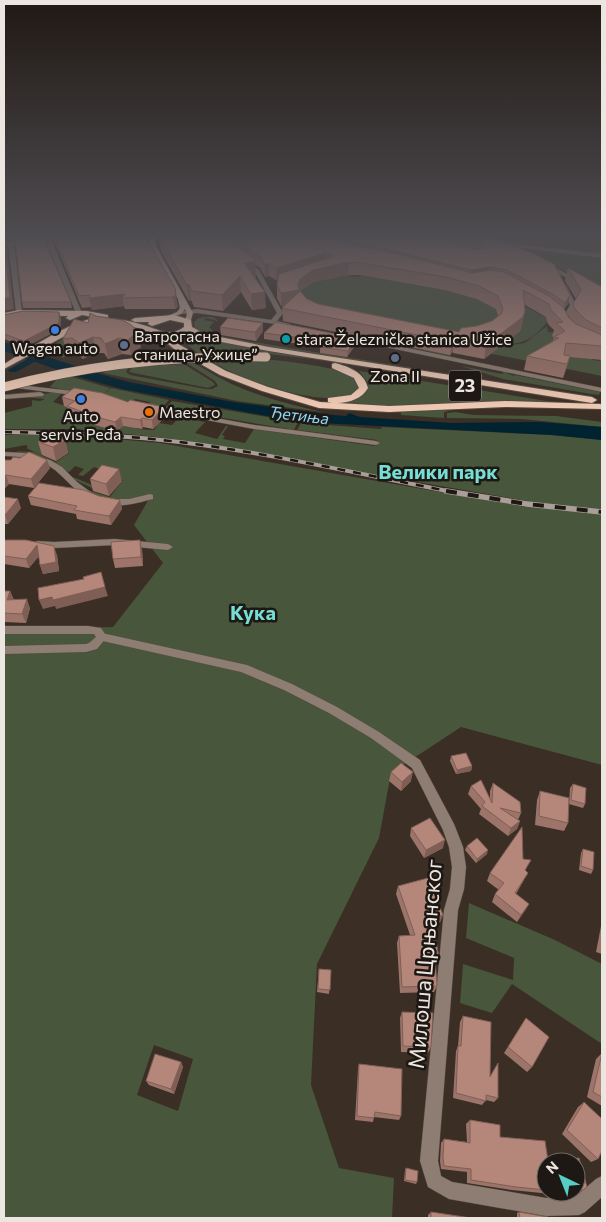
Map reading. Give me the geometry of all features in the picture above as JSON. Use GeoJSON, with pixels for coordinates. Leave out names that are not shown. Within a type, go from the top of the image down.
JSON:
{"type":"FeatureCollection","features":[{"type":"Feature","properties":{"kind":"main road"},"geometry":{"type":"LineString","coordinates":[[150,329],[152,323],[179,313],[183,309],[178,293]]}},
{"type":"Feature","properties":{"kind":"main road"},"geometry":{"type":"LineString","coordinates":[[181,299],[186,302],[190,312],[187,327],[180,340],[186,351]]}},
{"type":"Feature","properties":{"kind":"main road"},"geometry":{"type":"LineString","coordinates":[[6,313],[19,312],[73,319],[128,320],[178,318],[187,327],[203,336],[601,405]]}},
{"type":"Feature","properties":{"kind":"main road"},"geometry":{"type":"LineString","coordinates":[[6,313],[52,315],[73,319],[118,322],[150,329],[154,333],[163,335],[177,347],[229,376],[319,405],[373,409],[505,404],[601,405]]}},
{"type":"Feature","properties":{"kind":"main road"},"geometry":{"type":"LineString","coordinates":[[4,367],[50,340],[73,319]]}},
{"type":"Feature","properties":{"kind":"main road"},"geometry":{"type":"LineString","coordinates":[[163,335],[187,327]]}},
{"type":"Feature","properties":{"kind":"main road","name":"23"},"geometry":{"type":"LineString","coordinates":[[4,387],[66,371],[138,360],[195,356],[266,357],[601,405]]}},
{"type":"Feature","properties":{"kind":"main road"},"geometry":{"type":"LineString","coordinates":[[294,397],[335,400],[355,397],[362,391],[364,383],[358,376],[349,370],[330,365]]}},
{"type":"Feature","properties":{"kind":"street"},"geometry":{"type":"LineString","coordinates":[[17,293],[19,312]]}},
{"type":"Feature","properties":{"kind":"street"},"geometry":{"type":"LineString","coordinates":[[65,293],[73,319]]}},
{"type":"Feature","properties":{"kind":"street"},"geometry":{"type":"LineString","coordinates":[[270,293],[280,313],[272,322]]}},
{"type":"Feature","properties":{"kind":"street"},"geometry":{"type":"LineString","coordinates":[[566,324],[560,314],[567,315],[573,305],[568,293]]}},
{"type":"Feature","properties":{"kind":"street"},"geometry":{"type":"LineString","coordinates":[[179,313],[190,312],[272,322],[295,327]]}},
{"type":"Feature","properties":{"kind":"street"},"geometry":{"type":"LineString","coordinates":[[187,327],[195,317],[213,315]]}},
{"type":"Feature","properties":{"kind":"street"},"geometry":{"type":"LineString","coordinates":[[336,336],[602,390]]}},
{"type":"Feature","properties":{"kind":"street"},"geometry":{"type":"LineString","coordinates":[[4,387],[53,390],[90,396]]}},
{"type":"Feature","properties":{"kind":"street"},"geometry":{"type":"LineString","coordinates":[[4,398],[53,390]]}},
{"type":"Feature","properties":{"kind":"street"},"geometry":{"type":"LineString","coordinates":[[144,406],[254,427],[376,443]]}},
{"type":"Feature","properties":{"kind":"street"},"geometry":{"type":"LineString","coordinates":[[4,454],[24,454],[52,465],[82,491],[105,502],[121,502],[150,497]]}},
{"type":"Feature","properties":{"kind":"street"},"geometry":{"type":"LineString","coordinates":[[26,543],[54,545],[115,542],[168,547]]}},
{"type":"Feature","properties":{"kind":"street","name":"Милоша Црњанског"},"geometry":{"type":"LineString","coordinates":[[4,630],[97,631],[102,637],[243,668],[288,687],[333,710],[375,735],[416,764],[449,828],[456,846],[459,867],[457,889],[451,910],[429,1160],[434,1181],[449,1190],[546,1208],[579,1206],[602,1185]]}},
{"type":"Feature","properties":{"kind":"street"},"geometry":{"type":"LineString","coordinates":[[4,650],[86,648],[97,643],[102,637]]}},
{"type":"Feature","properties":{"kind":"green space"},"geometry":{"type":"Polygon","coordinates":[[[278,293],[473,293],[519,303],[543,316],[553,313],[544,326],[531,338],[513,344],[490,348],[525,343],[547,326],[548,332],[558,335],[552,336],[557,341],[592,358],[592,360],[600,361],[601,353],[602,376],[458,347],[457,345],[450,356],[292,323],[281,306],[278,293]]]}},
{"type":"Feature","properties":{"kind":"green space"},"geometry":{"type":"Polygon","coordinates":[[[213,317],[217,320],[217,322],[206,318],[204,320],[214,322],[209,328],[212,329],[211,334],[217,336],[602,399],[261,346],[206,335],[195,329],[194,323],[197,319],[213,317]]]}},
{"type":"Feature","properties":{"kind":"green space"},"geometry":{"type":"Polygon","coordinates":[[[73,333],[64,358],[43,351],[73,333]]]}},
{"type":"Feature","properties":{"kind":"green space"},"geometry":{"type":"Polygon","coordinates":[[[189,333],[201,338],[328,361],[267,354],[265,359],[312,365],[339,371],[355,378],[359,386],[348,396],[327,398],[301,395],[271,387],[241,376],[194,351],[184,339],[189,333]]]}},
{"type":"Feature","properties":{"kind":"green space"},"geometry":{"type":"Polygon","coordinates":[[[171,353],[181,354],[218,377],[247,390],[277,401],[323,412],[237,401],[103,373],[131,364],[126,372],[130,375],[206,389],[218,386],[215,381],[171,353]]]}},
{"type":"Feature","properties":{"kind":"green space"},"geometry":{"type":"Polygon","coordinates":[[[177,360],[213,382],[215,385],[208,388],[129,372],[135,363],[154,362],[188,367],[155,361],[177,360]]]}},
{"type":"Feature","properties":{"kind":"green space"},"geometry":{"type":"Polygon","coordinates":[[[328,361],[331,361],[602,404],[328,361]]]}},
{"type":"Feature","properties":{"kind":"green space"},"geometry":{"type":"Polygon","coordinates":[[[461,366],[502,374],[504,372],[514,376],[600,392],[599,395],[591,394],[503,379],[461,366]]]}},
{"type":"Feature","properties":{"kind":"green space"},"geometry":{"type":"Polygon","coordinates":[[[359,371],[552,402],[397,407],[329,403],[350,401],[366,393],[369,384],[359,371]]]}},
{"type":"Feature","properties":{"kind":"green space"},"geometry":{"type":"Polygon","coordinates":[[[65,375],[110,388],[104,394],[111,388],[169,400],[162,408],[148,405],[150,402],[135,399],[132,402],[50,387],[56,380],[65,375]]]}},
{"type":"Feature","properties":{"kind":"green space"},"geometry":{"type":"Polygon","coordinates":[[[57,392],[61,394],[53,402],[76,409],[111,430],[117,431],[121,428],[117,425],[129,427],[134,421],[137,429],[154,430],[159,423],[172,425],[180,417],[205,422],[195,433],[217,439],[226,426],[228,426],[222,435],[225,436],[223,439],[245,443],[254,429],[375,446],[377,440],[297,430],[301,423],[381,429],[382,427],[552,435],[602,440],[602,765],[461,727],[391,773],[379,838],[317,964],[311,1085],[339,1168],[394,1178],[392,1218],[4,1218],[4,630],[113,627],[163,563],[134,525],[150,497],[103,499],[81,488],[110,497],[123,480],[105,477],[94,489],[71,478],[73,477],[92,485],[105,471],[94,467],[83,476],[78,475],[84,469],[75,466],[69,472],[26,453],[15,451],[34,452],[56,462],[69,453],[54,447],[41,455],[26,448],[28,447],[26,445],[4,449],[4,435],[70,435],[160,443],[526,507],[527,501],[157,437],[76,429],[4,429],[4,413],[32,406],[32,400],[40,401],[45,399],[24,397],[57,392]],[[154,1045],[137,1095],[178,1111],[193,1059],[154,1045]]]}},
{"type":"Feature","properties":{"kind":"green space"},"geometry":{"type":"Polygon","coordinates":[[[172,401],[298,422],[294,430],[165,408],[172,401]]]}},
{"type":"Feature","properties":{"kind":"green space"},"geometry":{"type":"Polygon","coordinates":[[[437,409],[450,411],[444,412],[444,418],[401,415],[401,411],[437,409]]]}},
{"type":"Feature","properties":{"kind":"green space"},"geometry":{"type":"Polygon","coordinates":[[[455,412],[474,415],[556,416],[602,422],[602,427],[522,419],[447,418],[447,413],[455,412]]]}},
{"type":"Feature","properties":{"kind":"green space"},"geometry":{"type":"Polygon","coordinates":[[[469,903],[555,940],[602,964],[602,1044],[512,984],[492,1013],[460,1003],[463,964],[513,980],[514,958],[466,938],[469,903]]]}},
{"type":"Feature","properties":{"kind":"water","name":"Ђетиња"},"geometry":{"type":"Polygon","coordinates":[[[4,342],[129,382],[233,402],[333,415],[346,416],[349,413],[360,417],[452,423],[541,422],[602,427],[602,440],[552,435],[321,423],[267,416],[122,389],[75,376],[4,351],[4,342]]]}},
{"type":"Feature","properties":{"kind":"building"},"geometry":{"type":"Polygon","coordinates":[[[4,293],[10,293],[10,297],[4,299],[4,293]]]}},
{"type":"Feature","properties":{"kind":"building"},"geometry":{"type":"Polygon","coordinates":[[[21,293],[67,293],[71,302],[22,302],[21,293]]]}},
{"type":"Feature","properties":{"kind":"building"},"geometry":{"type":"Polygon","coordinates":[[[78,293],[176,293],[176,295],[173,297],[122,298],[125,294],[89,298],[90,295],[79,296],[78,293]]]}},
{"type":"Feature","properties":{"kind":"building"},"geometry":{"type":"Polygon","coordinates":[[[207,293],[224,293],[222,295],[207,293]]]}},
{"type":"Feature","properties":{"kind":"building"},"geometry":{"type":"Polygon","coordinates":[[[298,293],[302,293],[307,299],[318,304],[459,332],[461,328],[477,326],[492,321],[501,314],[503,309],[498,296],[492,293],[523,293],[525,311],[523,317],[486,345],[455,339],[457,336],[452,342],[282,308],[298,293]]]}},
{"type":"Feature","properties":{"kind":"building"},"geometry":{"type":"Polygon","coordinates":[[[529,293],[543,293],[549,296],[563,307],[569,318],[576,324],[602,335],[602,346],[566,343],[564,355],[570,356],[567,364],[527,356],[559,338],[554,337],[565,331],[556,323],[563,322],[551,310],[549,304],[529,293]]]}},
{"type":"Feature","properties":{"kind":"building"},"geometry":{"type":"Polygon","coordinates":[[[550,293],[569,293],[570,295],[565,303],[550,293]]]}},
{"type":"Feature","properties":{"kind":"building"},"geometry":{"type":"Polygon","coordinates":[[[579,293],[602,293],[602,328],[586,320],[575,309],[573,304],[579,293]]]}},
{"type":"Feature","properties":{"kind":"building"},"geometry":{"type":"Polygon","coordinates":[[[23,311],[59,312],[59,323],[24,341],[4,334],[4,315],[23,311]]]}},
{"type":"Feature","properties":{"kind":"building"},"geometry":{"type":"Polygon","coordinates":[[[90,313],[96,316],[122,320],[138,331],[128,340],[119,338],[105,344],[101,338],[93,337],[79,343],[72,338],[63,339],[74,319],[88,323],[90,313]]]}},
{"type":"Feature","properties":{"kind":"building"},"geometry":{"type":"Polygon","coordinates":[[[228,318],[263,323],[255,332],[220,327],[228,318]]]}},
{"type":"Feature","properties":{"kind":"building"},"geometry":{"type":"Polygon","coordinates":[[[276,322],[356,338],[348,351],[320,347],[323,341],[264,333],[276,322]]]}},
{"type":"Feature","properties":{"kind":"building"},"geometry":{"type":"Polygon","coordinates":[[[74,388],[102,393],[128,402],[130,400],[164,407],[152,420],[121,417],[115,422],[67,406],[75,401],[62,397],[74,388]]]}},
{"type":"Feature","properties":{"kind":"building"},"geometry":{"type":"Polygon","coordinates":[[[50,434],[65,440],[53,447],[38,442],[50,434]]]}},
{"type":"Feature","properties":{"kind":"building"},"geometry":{"type":"Polygon","coordinates":[[[29,452],[47,460],[31,479],[6,475],[4,477],[4,460],[11,460],[13,457],[20,458],[29,452]]]}},
{"type":"Feature","properties":{"kind":"building"},"geometry":{"type":"Polygon","coordinates":[[[102,465],[119,469],[106,484],[90,479],[102,465]]]}},
{"type":"Feature","properties":{"kind":"building"},"geometry":{"type":"Polygon","coordinates":[[[39,483],[84,490],[99,496],[120,500],[109,516],[74,510],[77,506],[28,496],[39,483]]]}},
{"type":"Feature","properties":{"kind":"building"},"geometry":{"type":"Polygon","coordinates":[[[4,497],[18,499],[5,515],[4,515],[4,497]]]}},
{"type":"Feature","properties":{"kind":"building"},"geometry":{"type":"Polygon","coordinates":[[[4,540],[26,540],[54,546],[56,562],[40,565],[37,545],[26,559],[4,556],[4,540]]]}},
{"type":"Feature","properties":{"kind":"building"},"geometry":{"type":"Polygon","coordinates":[[[140,540],[141,557],[113,559],[111,542],[140,540]]]}},
{"type":"Feature","properties":{"kind":"building"},"geometry":{"type":"Polygon","coordinates":[[[101,572],[105,587],[53,600],[52,597],[39,600],[38,588],[84,579],[83,577],[101,572]]]}},
{"type":"Feature","properties":{"kind":"building"},"geometry":{"type":"Polygon","coordinates":[[[4,591],[10,591],[7,600],[27,599],[22,614],[4,613],[4,591]]]}},
{"type":"Feature","properties":{"kind":"building"},"geometry":{"type":"Polygon","coordinates":[[[466,753],[472,766],[457,770],[451,756],[466,753]]]}},
{"type":"Feature","properties":{"kind":"building"},"geometry":{"type":"Polygon","coordinates":[[[401,763],[413,772],[402,782],[391,772],[401,763]]]}},
{"type":"Feature","properties":{"kind":"building"},"geometry":{"type":"Polygon","coordinates":[[[481,780],[492,803],[493,783],[520,802],[521,813],[500,808],[520,821],[511,828],[482,806],[485,802],[471,786],[481,780]]]}},
{"type":"Feature","properties":{"kind":"building"},"geometry":{"type":"Polygon","coordinates":[[[573,784],[586,788],[585,804],[571,800],[573,784]]]}},
{"type":"Feature","properties":{"kind":"building"},"geometry":{"type":"Polygon","coordinates":[[[540,791],[569,798],[568,823],[539,816],[540,791]]]}},
{"type":"Feature","properties":{"kind":"building"},"geometry":{"type":"Polygon","coordinates":[[[430,818],[445,840],[426,850],[411,828],[430,818]]]}},
{"type":"Feature","properties":{"kind":"building"},"geometry":{"type":"Polygon","coordinates":[[[522,827],[523,859],[531,860],[525,870],[528,873],[515,893],[529,904],[521,915],[495,894],[504,883],[490,873],[522,827]]]}},
{"type":"Feature","properties":{"kind":"building"},"geometry":{"type":"Polygon","coordinates":[[[477,838],[488,850],[477,859],[467,846],[477,838]]]}},
{"type":"Feature","properties":{"kind":"building"},"geometry":{"type":"Polygon","coordinates":[[[583,849],[594,852],[593,870],[581,866],[583,849]]]}},
{"type":"Feature","properties":{"kind":"building"},"geometry":{"type":"Polygon","coordinates":[[[428,878],[443,915],[432,918],[439,958],[435,958],[437,986],[402,987],[399,936],[415,935],[398,886],[428,878]]]}},
{"type":"Feature","properties":{"kind":"building"},"geometry":{"type":"Polygon","coordinates":[[[319,969],[331,970],[330,990],[318,989],[319,969]]]}},
{"type":"Feature","properties":{"kind":"building"},"geometry":{"type":"Polygon","coordinates":[[[402,1012],[433,1013],[431,1047],[403,1046],[402,1012]]]}},
{"type":"Feature","properties":{"kind":"building"},"geometry":{"type":"Polygon","coordinates":[[[463,1016],[491,1022],[490,1077],[498,1063],[498,1098],[486,1095],[486,1101],[456,1093],[458,1046],[461,1046],[463,1016]]]}},
{"type":"Feature","properties":{"kind":"building"},"geometry":{"type":"Polygon","coordinates":[[[526,1018],[549,1037],[532,1067],[508,1047],[526,1018]]]}},
{"type":"Feature","properties":{"kind":"building"},"geometry":{"type":"Polygon","coordinates":[[[602,1053],[602,1097],[593,1092],[602,1053]]]}},
{"type":"Feature","properties":{"kind":"building"},"geometry":{"type":"Polygon","coordinates":[[[155,1054],[181,1062],[171,1089],[146,1081],[155,1054]]]}},
{"type":"Feature","properties":{"kind":"building"},"geometry":{"type":"Polygon","coordinates":[[[359,1064],[402,1069],[401,1116],[375,1112],[374,1118],[357,1116],[359,1064]]]}},
{"type":"Feature","properties":{"kind":"building"},"geometry":{"type":"Polygon","coordinates":[[[584,1102],[602,1119],[602,1151],[598,1159],[567,1130],[584,1102]]]}},
{"type":"Feature","properties":{"kind":"building"},"geometry":{"type":"Polygon","coordinates":[[[470,1120],[500,1125],[500,1137],[545,1141],[547,1152],[536,1152],[536,1189],[471,1180],[471,1169],[444,1166],[444,1139],[470,1143],[470,1120]]]}},
{"type":"Feature","properties":{"kind":"building"},"geometry":{"type":"Polygon","coordinates":[[[406,1168],[418,1171],[417,1182],[405,1180],[406,1168]]]}},
{"type":"Feature","properties":{"kind":"building"},"geometry":{"type":"Polygon","coordinates":[[[431,1212],[471,1218],[431,1218],[431,1212]]]}},
{"type":"Feature","properties":{"kind":"building"},"geometry":{"type":"Polygon","coordinates":[[[519,1212],[548,1217],[549,1218],[520,1218],[519,1212]]]}},
{"type":"Feature","properties":{"kind":"waterway"},"geometry":{"type":"LineString","coordinates":[[13,370],[37,357]]}},
{"type":"Feature","properties":{"kind":"railway"},"geometry":{"type":"LineString","coordinates":[[4,432],[115,436],[190,443],[303,462],[453,492]]}},
{"type":"Feature","properties":{"kind":"railway"},"geometry":{"type":"LineString","coordinates":[[446,491],[527,504],[602,512]]}},
{"type":"Feature","properties":{"kind":"place","name":"Wagen auto"},"geometry":{"type":"Point","coordinates":[55,330]}},
{"type":"Feature","properties":{"kind":"place","name":"stara Železnička stanica Užice"},"geometry":{"type":"Point","coordinates":[286,339]}},
{"type":"Feature","properties":{"kind":"place","name":"Ватрогасна станица „Ужице”"},"geometry":{"type":"Point","coordinates":[124,345]}},
{"type":"Feature","properties":{"kind":"place","name":"Zona II"},"geometry":{"type":"Point","coordinates":[395,358]}},
{"type":"Feature","properties":{"kind":"place","name":"Auto servis Peđa"},"geometry":{"type":"Point","coordinates":[81,399]}},
{"type":"Feature","properties":{"kind":"place","name":"Maestro"},"geometry":{"type":"Point","coordinates":[149,412]}},
{"type":"Feature","properties":{"kind":"district","name":"Велики парк"},"geometry":{"type":"Point","coordinates":[438,472]}},
{"type":"Feature","properties":{"kind":"district","name":"Кука"},"geometry":{"type":"Point","coordinates":[253,613]}}]}
